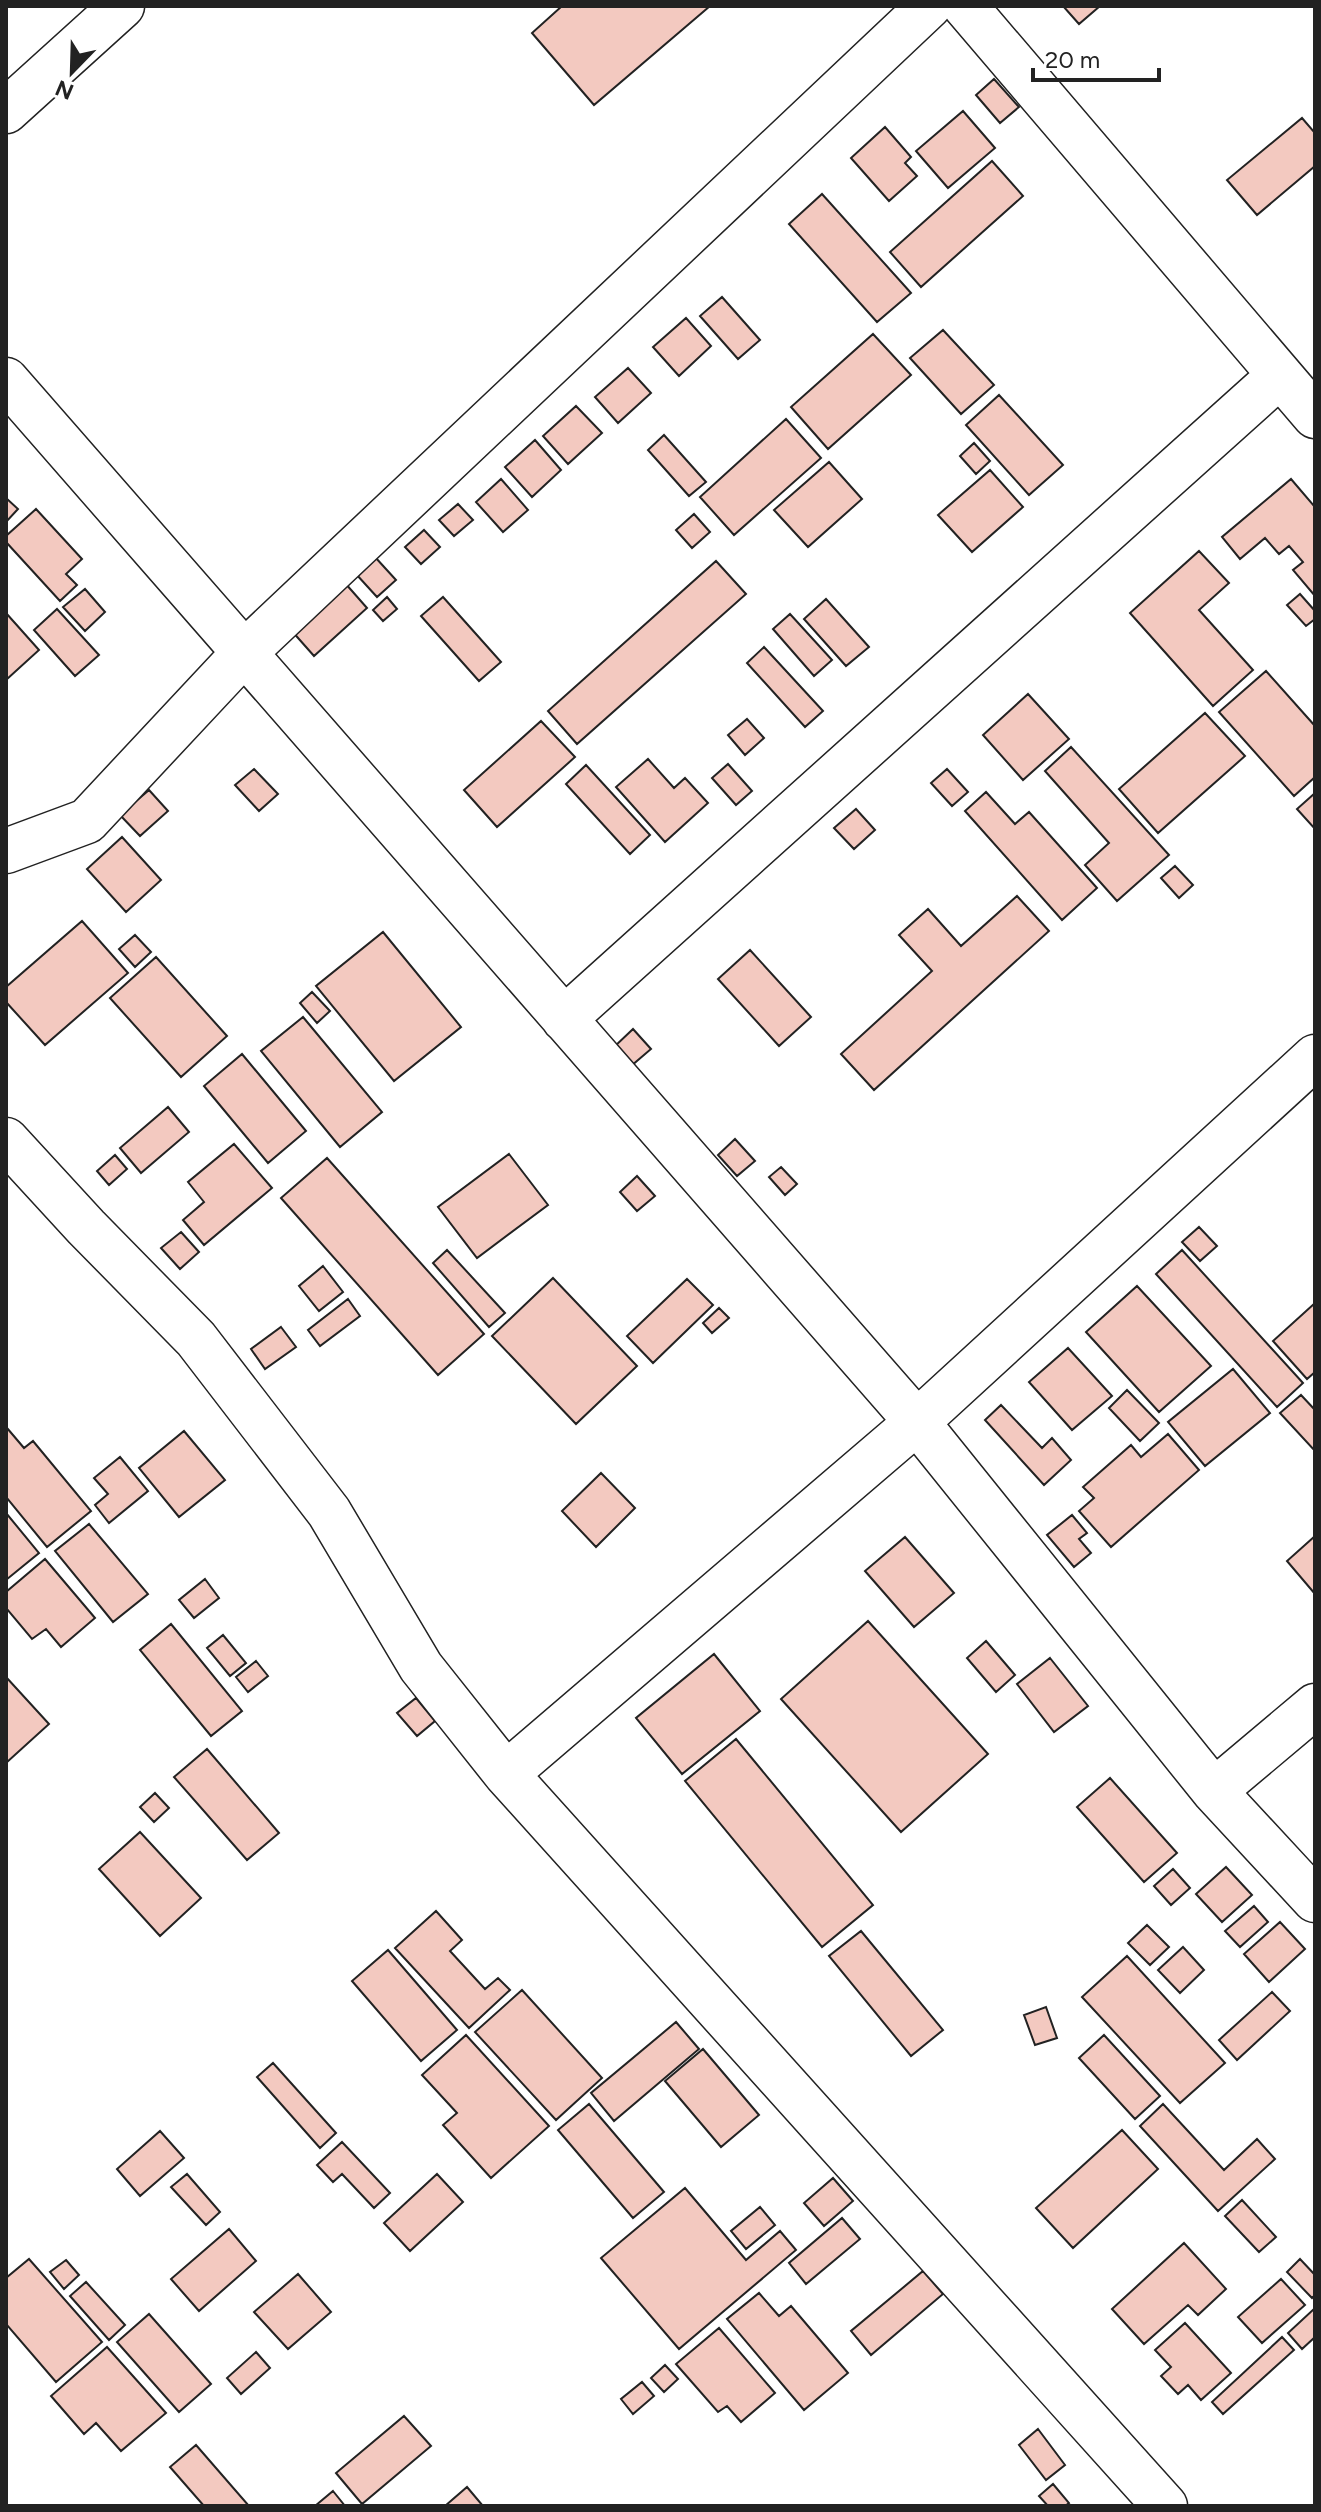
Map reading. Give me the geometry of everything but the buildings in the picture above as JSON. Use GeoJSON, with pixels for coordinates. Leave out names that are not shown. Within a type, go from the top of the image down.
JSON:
{"type":"FeatureCollection","features":[{"type":"Feature","properties":{"kind":"street"},"geometry":{"type":"LineString","coordinates":[[6,111],[122,6]]}},
{"type":"Feature","properties":{"kind":"street"},"geometry":{"type":"LineString","coordinates":[[6,851],[87,821],[244,653],[929,6]]}},
{"type":"Feature","properties":{"kind":"street"},"geometry":{"type":"LineString","coordinates":[[965,6],[1315,416]]}},
{"type":"Feature","properties":{"kind":"street"},"geometry":{"type":"LineString","coordinates":[[564,1019],[1279,376]]}},
{"type":"Feature","properties":{"kind":"street"},"geometry":{"type":"LineString","coordinates":[[6,380],[917,1422],[1214,1791],[1315,1900]]}},
{"type":"Feature","properties":{"kind":"street"},"geometry":{"type":"LineString","coordinates":[[506,1774],[917,1422],[1315,1057]]}},
{"type":"Feature","properties":{"kind":"street"},"geometry":{"type":"LineString","coordinates":[[6,1140],[196,1339],[329,1512],[421,1667],[506,1774],[1165,2506]]}},
{"type":"Feature","properties":{"kind":"street"},"geometry":{"type":"LineString","coordinates":[[1214,1791],[1315,1706]]}}]}
